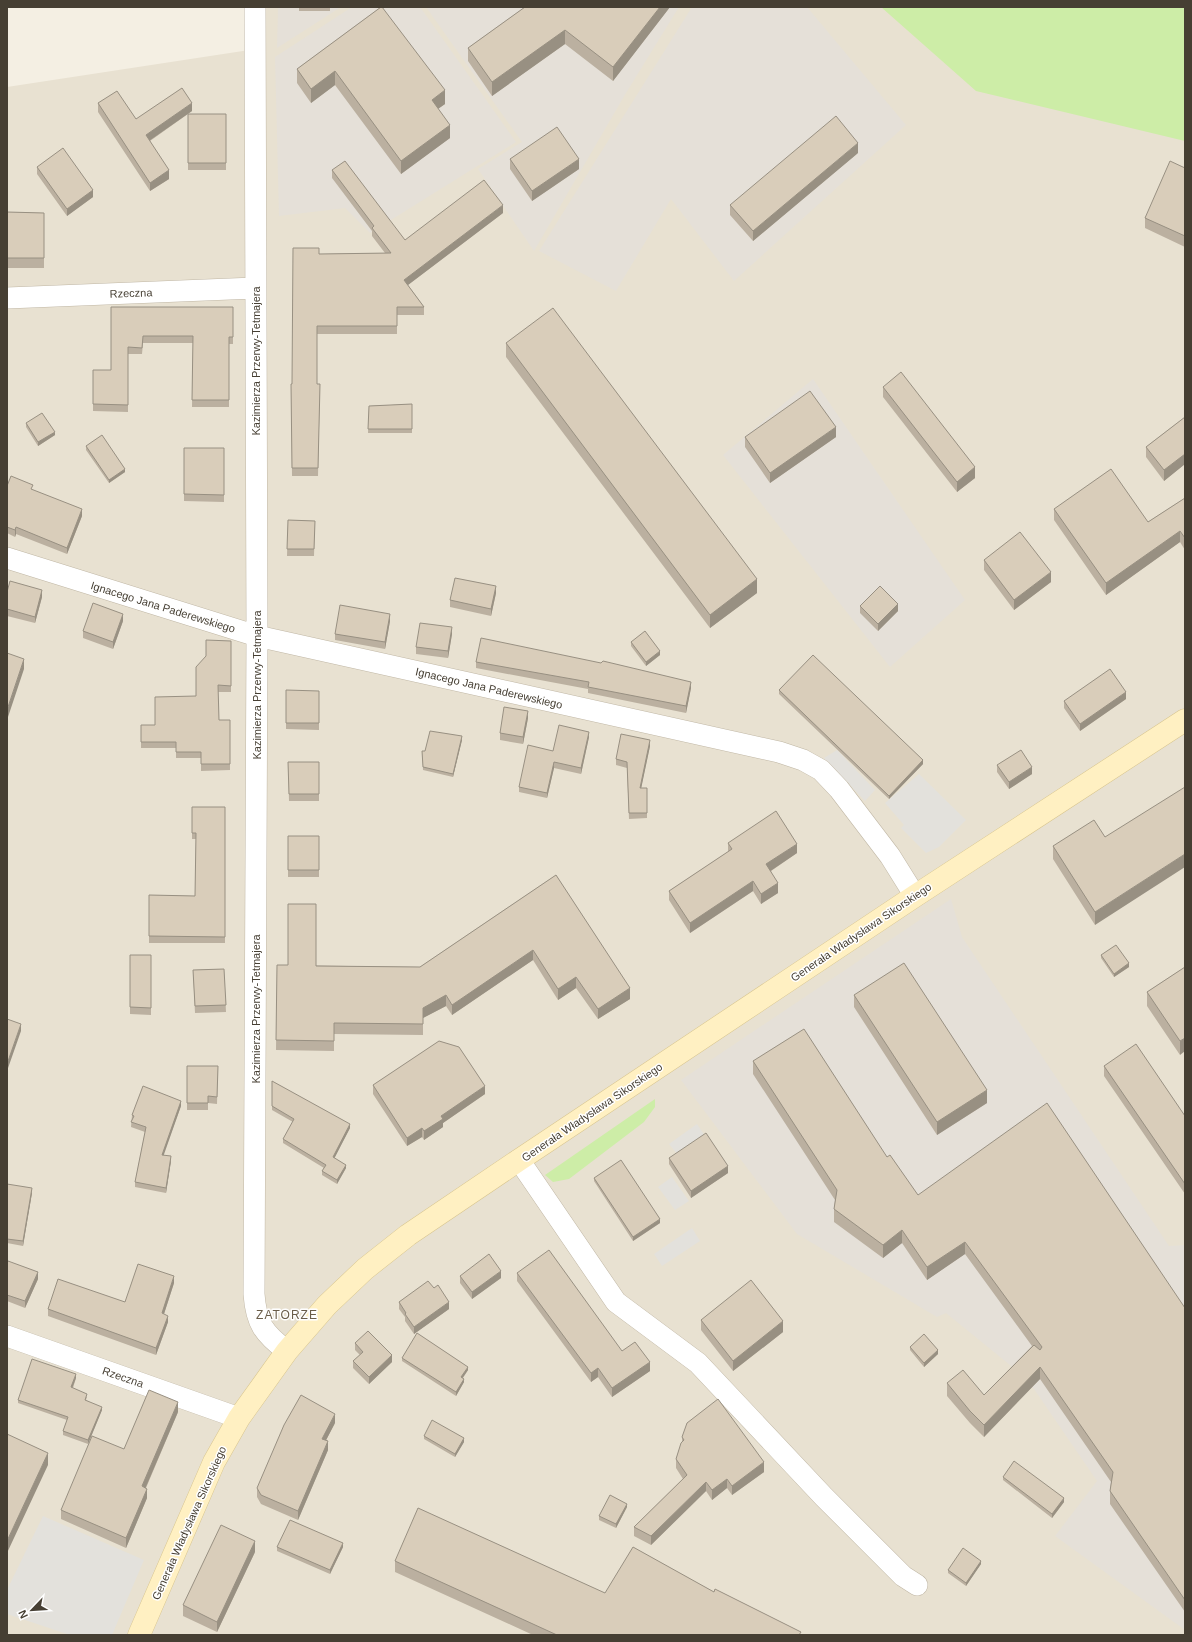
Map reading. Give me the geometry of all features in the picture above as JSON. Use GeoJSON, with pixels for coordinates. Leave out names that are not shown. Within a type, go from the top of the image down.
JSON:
{"type":"FeatureCollection","features":[{"type":"Feature","properties":{"kind":"main road","name":"Generała Władysława Sikorskiego"},"geometry":{"type":"LineString","coordinates":[[139,1635],[214,1462],[239,1418],[287,1351],[326,1305],[365,1269],[408,1235],[519,1160],[916,896],[1185,720]]}},
{"type":"Feature","properties":{"kind":"street","name":"Kazimierza Przerwy-Tetmajera"},"geometry":{"type":"LineString","coordinates":[[255,7],[257,636],[254,1294],[255,1308],[259,1323],[271,1340],[287,1351]]}},
{"type":"Feature","properties":{"kind":"street","name":"Rzeczna"},"geometry":{"type":"LineString","coordinates":[[7,298],[255,288]]}},
{"type":"Feature","properties":{"kind":"street","name":"Ignacego Jana Paderewskiego"},"geometry":{"type":"LineString","coordinates":[[7,558],[257,636],[771,751],[803,760],[821,770],[839,789],[890,856],[916,896]]}},
{"type":"Feature","properties":{"kind":"street"},"geometry":{"type":"LineString","coordinates":[[519,1160],[616,1302],[698,1363],[830,1503],[903,1576],[917,1585]]}},
{"type":"Feature","properties":{"kind":"street","name":"Rzeczna"},"geometry":{"type":"LineString","coordinates":[[7,1336],[239,1418]]}},
{"type":"Feature","properties":{"kind":"shaded area"},"geometry":{"type":"Polygon","coordinates":[[[266,7],[1185,7],[1185,1635],[7,1635],[7,87],[262,48],[266,7]]]}},
{"type":"Feature","properties":{"kind":"shaded area"},"geometry":{"type":"Polygon","coordinates":[[[278,7],[341,7],[277,48],[278,7]]]}},
{"type":"Feature","properties":{"kind":"shaded area"},"geometry":{"type":"Polygon","coordinates":[[[352,7],[420,7],[516,142],[370,233],[345,208],[279,216],[275,57],[352,7]]]}},
{"type":"Feature","properties":{"kind":"shaded area"},"geometry":{"type":"Polygon","coordinates":[[[426,7],[679,7],[626,93],[534,251],[478,169],[522,142],[426,7]]]}},
{"type":"Feature","properties":{"kind":"shaded area"},"geometry":{"type":"Polygon","coordinates":[[[692,7],[807,7],[906,125],[734,281],[671,199],[616,291],[539,251],[692,7]]]}},
{"type":"Feature","properties":{"kind":"shaded area"},"geometry":{"type":"Polygon","coordinates":[[[813,379],[965,600],[890,667],[723,455],[813,379]]]}},
{"type":"Feature","properties":{"kind":"shaded area"},"geometry":{"type":"Polygon","coordinates":[[[837,750],[875,790],[865,801],[824,758],[837,750]]]}},
{"type":"Feature","properties":{"kind":"shaded area"},"geometry":{"type":"Polygon","coordinates":[[[919,774],[966,820],[939,847],[926,853],[901,828],[904,825],[885,803],[919,774]]]}},
{"type":"Feature","properties":{"kind":"shaded area"},"geometry":{"type":"Polygon","coordinates":[[[951,899],[962,937],[1169,1246],[1185,1245],[1185,1630],[1055,1536],[1097,1481],[1034,1389],[1020,1373],[946,1313],[937,1317],[797,1234],[681,1080],[951,899]]]}},
{"type":"Feature","properties":{"kind":"shaded area"},"geometry":{"type":"Polygon","coordinates":[[[697,1124],[705,1136],[678,1155],[669,1144],[697,1124]]]}},
{"type":"Feature","properties":{"kind":"shaded area"},"geometry":{"type":"Polygon","coordinates":[[[672,1177],[689,1201],[675,1210],[658,1187],[672,1177]]]}},
{"type":"Feature","properties":{"kind":"shaded area"},"geometry":{"type":"Polygon","coordinates":[[[692,1228],[700,1241],[662,1266],[654,1254],[692,1228]]]}},
{"type":"Feature","properties":{"kind":"shaded area"},"geometry":{"type":"Polygon","coordinates":[[[43,1516],[144,1560],[112,1635],[70,1635],[7,1614],[7,1590],[43,1516]]]}},
{"type":"Feature","properties":{"kind":"green space"},"geometry":{"type":"Polygon","coordinates":[[[881,7],[1185,7],[1185,141],[976,91],[881,7]]]}},
{"type":"Feature","properties":{"kind":"green space"},"geometry":{"type":"Polygon","coordinates":[[[655,1099],[655,1107],[644,1122],[569,1179],[553,1182],[545,1175],[655,1099]]]}},
{"type":"Feature","properties":{"kind":"building"},"geometry":{"type":"Polygon","coordinates":[[[381,7],[445,90],[432,100],[450,125],[401,161],[335,71],[311,89],[297,69],[381,7]]]}},
{"type":"Feature","properties":{"kind":"building"},"geometry":{"type":"Polygon","coordinates":[[[525,7],[660,7],[613,67],[565,30],[492,82],[468,48],[525,7]]]}},
{"type":"Feature","properties":{"kind":"building"},"geometry":{"type":"Polygon","coordinates":[[[182,88],[192,103],[146,135],[169,170],[150,183],[98,103],[117,91],[136,119],[182,88]]]}},
{"type":"Feature","properties":{"kind":"building"},"geometry":{"type":"Polygon","coordinates":[[[188,114],[226,114],[226,163],[188,163],[188,114]]]}},
{"type":"Feature","properties":{"kind":"building"},"geometry":{"type":"Polygon","coordinates":[[[836,116],[858,143],[753,231],[730,205],[836,116]]]}},
{"type":"Feature","properties":{"kind":"building"},"geometry":{"type":"Polygon","coordinates":[[[557,127],[579,159],[532,191],[510,159],[557,127]]]}},
{"type":"Feature","properties":{"kind":"building"},"geometry":{"type":"Polygon","coordinates":[[[63,148],[93,190],[67,209],[37,167],[63,148]]]}},
{"type":"Feature","properties":{"kind":"building"},"geometry":{"type":"Polygon","coordinates":[[[345,161],[405,240],[484,180],[503,205],[404,280],[424,307],[397,307],[397,326],[317,326],[317,384],[320,384],[318,468],[292,468],[291,384],[293,248],[319,248],[319,254],[391,253],[372,228],[374,226],[332,170],[345,161]]]}},
{"type":"Feature","properties":{"kind":"building"},"geometry":{"type":"Polygon","coordinates":[[[1170,161],[1185,168],[1185,236],[1145,218],[1170,161]]]}},
{"type":"Feature","properties":{"kind":"building"},"geometry":{"type":"Polygon","coordinates":[[[7,212],[44,213],[44,258],[7,258],[7,212]]]}},
{"type":"Feature","properties":{"kind":"building"},"geometry":{"type":"Polygon","coordinates":[[[111,307],[233,307],[233,337],[229,337],[229,400],[192,400],[193,336],[143,336],[142,348],[128,347],[128,405],[93,404],[93,370],[111,370],[111,307]]]}},
{"type":"Feature","properties":{"kind":"building"},"geometry":{"type":"Polygon","coordinates":[[[553,308],[757,579],[710,615],[506,343],[553,308]]]}},
{"type":"Feature","properties":{"kind":"building"},"geometry":{"type":"Polygon","coordinates":[[[901,372],[975,467],[957,482],[883,387],[901,372]]]}},
{"type":"Feature","properties":{"kind":"building"},"geometry":{"type":"Polygon","coordinates":[[[810,391],[836,427],[770,473],[745,437],[810,391]]]}},
{"type":"Feature","properties":{"kind":"building"},"geometry":{"type":"Polygon","coordinates":[[[412,404],[412,429],[368,429],[369,406],[412,404]]]}},
{"type":"Feature","properties":{"kind":"building"},"geometry":{"type":"Polygon","coordinates":[[[42,413],[55,432],[38,442],[26,423],[42,413]]]}},
{"type":"Feature","properties":{"kind":"building"},"geometry":{"type":"Polygon","coordinates":[[[1185,417],[1185,454],[1164,470],[1146,447],[1185,417]]]}},
{"type":"Feature","properties":{"kind":"building"},"geometry":{"type":"Polygon","coordinates":[[[102,435],[125,469],[109,480],[86,446],[102,435]]]}},
{"type":"Feature","properties":{"kind":"building"},"geometry":{"type":"Polygon","coordinates":[[[184,448],[224,448],[224,495],[184,494],[184,448]]]}},
{"type":"Feature","properties":{"kind":"building"},"geometry":{"type":"Polygon","coordinates":[[[1111,469],[1148,522],[1185,498],[1185,538],[1180,531],[1106,583],[1054,509],[1111,469]]]}},
{"type":"Feature","properties":{"kind":"building"},"geometry":{"type":"Polygon","coordinates":[[[11,476],[33,485],[31,489],[82,509],[67,548],[16,527],[15,530],[7,527],[7,486],[11,476]]]}},
{"type":"Feature","properties":{"kind":"building"},"geometry":{"type":"Polygon","coordinates":[[[288,520],[315,521],[314,549],[287,549],[288,520]]]}},
{"type":"Feature","properties":{"kind":"building"},"geometry":{"type":"Polygon","coordinates":[[[1020,532],[1051,572],[1014,600],[984,560],[1020,532]]]}},
{"type":"Feature","properties":{"kind":"building"},"geometry":{"type":"Polygon","coordinates":[[[455,578],[496,586],[491,609],[450,600],[455,578]]]}},
{"type":"Feature","properties":{"kind":"building"},"geometry":{"type":"Polygon","coordinates":[[[10,581],[42,590],[35,617],[7,609],[7,592],[10,581]]]}},
{"type":"Feature","properties":{"kind":"building"},"geometry":{"type":"Polygon","coordinates":[[[880,586],[898,604],[878,624],[860,606],[880,586]]]}},
{"type":"Feature","properties":{"kind":"building"},"geometry":{"type":"Polygon","coordinates":[[[93,603],[123,614],[113,642],[83,631],[93,603]]]}},
{"type":"Feature","properties":{"kind":"building"},"geometry":{"type":"Polygon","coordinates":[[[340,605],[390,614],[385,642],[335,634],[340,605]]]}},
{"type":"Feature","properties":{"kind":"building"},"geometry":{"type":"Polygon","coordinates":[[[420,623],[452,627],[448,651],[416,647],[420,623]]]}},
{"type":"Feature","properties":{"kind":"building"},"geometry":{"type":"Polygon","coordinates":[[[645,631],[660,651],[646,662],[631,642],[645,631]]]}},
{"type":"Feature","properties":{"kind":"building"},"geometry":{"type":"Polygon","coordinates":[[[481,638],[601,663],[603,661],[691,682],[686,706],[588,687],[589,682],[476,662],[481,638]]]}},
{"type":"Feature","properties":{"kind":"building"},"geometry":{"type":"Polygon","coordinates":[[[206,640],[231,641],[231,686],[218,685],[219,720],[230,720],[230,764],[201,764],[201,752],[176,752],[176,742],[141,742],[141,725],[155,725],[155,697],[196,696],[196,667],[206,656],[206,640]]]}},
{"type":"Feature","properties":{"kind":"building"},"geometry":{"type":"Polygon","coordinates":[[[7,653],[24,659],[7,710],[7,653]]]}},
{"type":"Feature","properties":{"kind":"building"},"geometry":{"type":"Polygon","coordinates":[[[813,655],[923,760],[889,796],[779,690],[813,655]]]}},
{"type":"Feature","properties":{"kind":"building"},"geometry":{"type":"Polygon","coordinates":[[[1110,669],[1126,692],[1080,724],[1064,701],[1110,669]]]}},
{"type":"Feature","properties":{"kind":"building"},"geometry":{"type":"Polygon","coordinates":[[[286,690],[319,691],[319,723],[286,723],[286,690]]]}},
{"type":"Feature","properties":{"kind":"building"},"geometry":{"type":"Polygon","coordinates":[[[504,707],[528,711],[523,737],[500,733],[504,707]]]}},
{"type":"Feature","properties":{"kind":"building"},"geometry":{"type":"Polygon","coordinates":[[[559,725],[589,732],[581,768],[554,762],[547,793],[519,787],[528,745],[553,751],[559,725]]]}},
{"type":"Feature","properties":{"kind":"building"},"geometry":{"type":"Polygon","coordinates":[[[430,731],[462,736],[453,774],[423,767],[422,751],[425,751],[430,731]]]}},
{"type":"Feature","properties":{"kind":"building"},"geometry":{"type":"Polygon","coordinates":[[[621,734],[650,740],[640,788],[647,788],[647,813],[629,813],[627,762],[616,759],[621,734]]]}},
{"type":"Feature","properties":{"kind":"building"},"geometry":{"type":"Polygon","coordinates":[[[1021,750],[1032,767],[1009,782],[997,765],[1021,750]]]}},
{"type":"Feature","properties":{"kind":"building"},"geometry":{"type":"Polygon","coordinates":[[[288,762],[319,762],[319,794],[289,794],[288,762]]]}},
{"type":"Feature","properties":{"kind":"building"},"geometry":{"type":"Polygon","coordinates":[[[1185,787],[1185,854],[1095,912],[1053,846],[1094,820],[1105,837],[1185,787]]]}},
{"type":"Feature","properties":{"kind":"building"},"geometry":{"type":"Polygon","coordinates":[[[192,807],[225,807],[225,937],[149,936],[149,895],[195,896],[196,833],[192,833],[192,807]]]}},
{"type":"Feature","properties":{"kind":"building"},"geometry":{"type":"Polygon","coordinates":[[[776,811],[797,844],[766,864],[778,883],[761,894],[753,881],[690,923],[669,891],[732,849],[728,843],[776,811]]]}},
{"type":"Feature","properties":{"kind":"building"},"geometry":{"type":"Polygon","coordinates":[[[288,836],[319,836],[319,870],[288,870],[288,836]]]}},
{"type":"Feature","properties":{"kind":"building"},"geometry":{"type":"Polygon","coordinates":[[[556,875],[630,988],[598,1009],[576,977],[558,989],[533,950],[452,1005],[446,995],[423,1008],[423,1024],[334,1023],[334,1041],[276,1040],[277,965],[288,965],[288,904],[316,904],[316,966],[420,967],[556,875]]]}},
{"type":"Feature","properties":{"kind":"building"},"geometry":{"type":"Polygon","coordinates":[[[1116,945],[1129,963],[1114,974],[1101,955],[1116,945]]]}},
{"type":"Feature","properties":{"kind":"building"},"geometry":{"type":"Polygon","coordinates":[[[130,955],[151,955],[151,1008],[130,1007],[130,955]]]}},
{"type":"Feature","properties":{"kind":"building"},"geometry":{"type":"Polygon","coordinates":[[[904,963],[987,1090],[937,1122],[854,995],[904,963]]]}},
{"type":"Feature","properties":{"kind":"building"},"geometry":{"type":"Polygon","coordinates":[[[1185,967],[1185,1038],[1180,1041],[1147,992],[1185,967]]]}},
{"type":"Feature","properties":{"kind":"building"},"geometry":{"type":"Polygon","coordinates":[[[224,969],[226,1005],[195,1006],[193,970],[224,969]]]}},
{"type":"Feature","properties":{"kind":"building"},"geometry":{"type":"Polygon","coordinates":[[[7,1019],[21,1024],[7,1064],[7,1019]]]}},
{"type":"Feature","properties":{"kind":"building"},"geometry":{"type":"Polygon","coordinates":[[[804,1029],[887,1157],[890,1155],[918,1195],[1047,1103],[1185,1308],[1185,1600],[1110,1491],[1113,1472],[1040,1367],[984,1425],[970,1411],[947,1383],[963,1370],[984,1395],[1034,1345],[1040,1350],[1042,1347],[965,1242],[927,1267],[902,1230],[883,1245],[834,1209],[837,1190],[753,1061],[804,1029]]]}},
{"type":"Feature","properties":{"kind":"building"},"geometry":{"type":"Polygon","coordinates":[[[439,1041],[459,1047],[485,1086],[441,1116],[443,1119],[424,1131],[422,1128],[407,1138],[373,1085],[439,1041]]]}},
{"type":"Feature","properties":{"kind":"building"},"geometry":{"type":"Polygon","coordinates":[[[1136,1044],[1185,1116],[1185,1184],[1104,1066],[1136,1044]]]}},
{"type":"Feature","properties":{"kind":"building"},"geometry":{"type":"Polygon","coordinates":[[[187,1066],[218,1066],[217,1097],[208,1096],[208,1103],[187,1103],[187,1066]]]}},
{"type":"Feature","properties":{"kind":"building"},"geometry":{"type":"Polygon","coordinates":[[[272,1081],[350,1124],[333,1157],[346,1165],[337,1180],[322,1171],[326,1165],[283,1139],[294,1119],[272,1106],[272,1081]]]}},
{"type":"Feature","properties":{"kind":"building"},"geometry":{"type":"Polygon","coordinates":[[[143,1086],[181,1101],[162,1155],[171,1156],[166,1188],[135,1182],[146,1127],[131,1122],[134,1116],[132,1115],[143,1086]]]}},
{"type":"Feature","properties":{"kind":"building"},"geometry":{"type":"Polygon","coordinates":[[[706,1133],[728,1166],[691,1191],[669,1158],[706,1133]]]}},
{"type":"Feature","properties":{"kind":"building"},"geometry":{"type":"Polygon","coordinates":[[[621,1160],[660,1219],[633,1237],[594,1178],[621,1160]]]}},
{"type":"Feature","properties":{"kind":"building"},"geometry":{"type":"Polygon","coordinates":[[[7,1184],[32,1188],[23,1241],[7,1239],[7,1184]]]}},
{"type":"Feature","properties":{"kind":"building"},"geometry":{"type":"Polygon","coordinates":[[[549,1250],[622,1351],[635,1342],[650,1362],[612,1388],[598,1368],[591,1373],[517,1273],[549,1250]]]}},
{"type":"Feature","properties":{"kind":"building"},"geometry":{"type":"Polygon","coordinates":[[[489,1254],[501,1271],[472,1292],[460,1276],[489,1254]]]}},
{"type":"Feature","properties":{"kind":"building"},"geometry":{"type":"Polygon","coordinates":[[[8,1261],[38,1272],[25,1301],[7,1295],[8,1261]]]}},
{"type":"Feature","properties":{"kind":"building"},"geometry":{"type":"Polygon","coordinates":[[[138,1264],[174,1276],[162,1313],[168,1316],[156,1348],[48,1309],[58,1279],[125,1302],[138,1264]]]}},
{"type":"Feature","properties":{"kind":"building"},"geometry":{"type":"Polygon","coordinates":[[[751,1280],[783,1321],[733,1361],[701,1320],[751,1280]]]}},
{"type":"Feature","properties":{"kind":"building"},"geometry":{"type":"Polygon","coordinates":[[[428,1281],[434,1288],[438,1285],[449,1302],[414,1327],[399,1302],[428,1281]]]}},
{"type":"Feature","properties":{"kind":"building"},"geometry":{"type":"Polygon","coordinates":[[[368,1331],[392,1355],[369,1377],[353,1361],[363,1352],[355,1343],[368,1331]]]}},
{"type":"Feature","properties":{"kind":"building"},"geometry":{"type":"Polygon","coordinates":[[[417,1333],[468,1367],[461,1377],[464,1379],[456,1392],[402,1358],[417,1333]]]}},
{"type":"Feature","properties":{"kind":"building"},"geometry":{"type":"Polygon","coordinates":[[[924,1334],[938,1350],[924,1363],[910,1347],[924,1334]]]}},
{"type":"Feature","properties":{"kind":"building"},"geometry":{"type":"Polygon","coordinates":[[[32,1359],[76,1374],[71,1387],[87,1394],[85,1400],[102,1407],[88,1440],[63,1431],[68,1417],[18,1400],[32,1359]]]}},
{"type":"Feature","properties":{"kind":"building"},"geometry":{"type":"Polygon","coordinates":[[[149,1390],[178,1402],[142,1486],[147,1489],[126,1538],[61,1510],[92,1436],[124,1449],[149,1390]]]}},
{"type":"Feature","properties":{"kind":"building"},"geometry":{"type":"Polygon","coordinates":[[[301,1395],[335,1414],[322,1439],[328,1441],[298,1511],[261,1495],[257,1488],[284,1425],[301,1395]]]}},
{"type":"Feature","properties":{"kind":"building"},"geometry":{"type":"Polygon","coordinates":[[[718,1399],[764,1462],[732,1486],[727,1479],[712,1490],[706,1482],[651,1536],[634,1527],[687,1475],[676,1459],[681,1443],[684,1440],[682,1437],[687,1423],[718,1399]]]}},
{"type":"Feature","properties":{"kind":"building"},"geometry":{"type":"Polygon","coordinates":[[[432,1420],[464,1438],[455,1454],[424,1436],[432,1420]]]}},
{"type":"Feature","properties":{"kind":"building"},"geometry":{"type":"Polygon","coordinates":[[[7,1434],[48,1453],[7,1541],[7,1434]]]}},
{"type":"Feature","properties":{"kind":"building"},"geometry":{"type":"Polygon","coordinates":[[[1014,1461],[1064,1498],[1052,1514],[1003,1477],[1014,1461]]]}},
{"type":"Feature","properties":{"kind":"building"},"geometry":{"type":"Polygon","coordinates":[[[610,1495],[627,1504],[616,1524],[599,1516],[610,1495]]]}},
{"type":"Feature","properties":{"kind":"building"},"geometry":{"type":"Polygon","coordinates":[[[418,1508],[605,1593],[633,1547],[714,1592],[715,1589],[801,1632],[799,1635],[557,1635],[395,1561],[418,1508]]]}},
{"type":"Feature","properties":{"kind":"building"},"geometry":{"type":"Polygon","coordinates":[[[290,1520],[343,1543],[330,1570],[277,1547],[290,1520]]]}},
{"type":"Feature","properties":{"kind":"building"},"geometry":{"type":"Polygon","coordinates":[[[221,1525],[255,1541],[217,1622],[183,1605],[221,1525]]]}},
{"type":"Feature","properties":{"kind":"building"},"geometry":{"type":"Polygon","coordinates":[[[963,1548],[981,1561],[966,1583],[948,1570],[963,1548]]]}},
{"type":"Feature","properties":{"kind":"district","name":"ZATORZE"},"geometry":{"type":"Point","coordinates":[287,1315]}}]}
